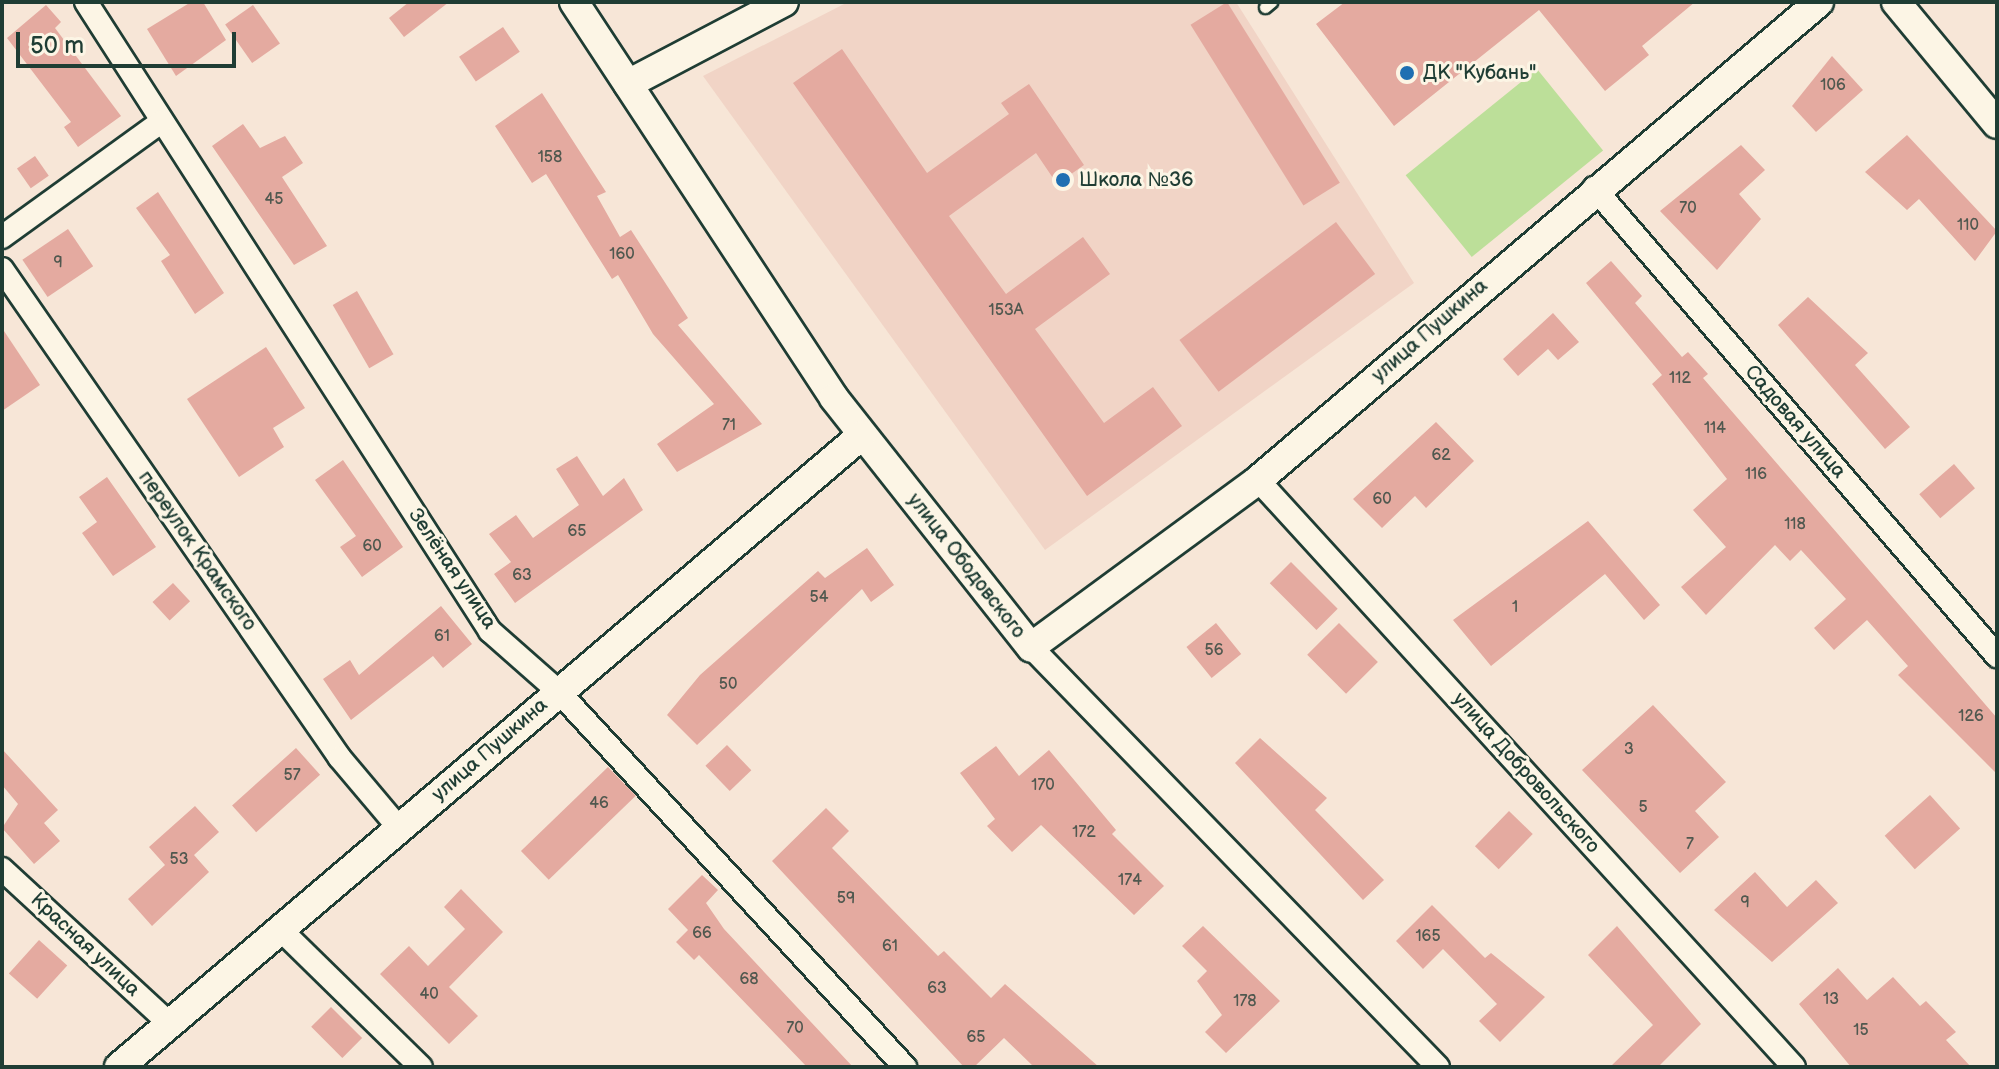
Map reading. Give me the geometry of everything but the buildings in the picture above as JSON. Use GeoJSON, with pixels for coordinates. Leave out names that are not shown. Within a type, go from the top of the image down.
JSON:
{"type":"FeatureCollection","features":[{"type":"Feature","properties":{"kind":"street","name":"Зелёная улица"},"geometry":{"type":"LineString","coordinates":[[86,2],[490,631],[558,691],[905,1067]]}},
{"type":"Feature","properties":{"kind":"street","name":"улица Ободовского"},"geometry":{"type":"LineString","coordinates":[[574,2],[862,435],[1031,647],[1438,1067]]}},
{"type":"Feature","properties":{"kind":"street"},"geometry":{"type":"LineString","coordinates":[[628,84],[784,2]]}},
{"type":"Feature","properties":{"kind":"street","name":"улица Пушкина"},"geometry":{"type":"LineString","coordinates":[[1031,647],[1258,480],[1594,188],[1819,2]]}},
{"type":"Feature","properties":{"kind":"street"},"geometry":{"type":"LineString","coordinates":[[1896,2],[1997,124]]}},
{"type":"Feature","properties":{"kind":"street"},"geometry":{"type":"LineString","coordinates":[[2,237],[161,122]]}},
{"type":"Feature","properties":{"kind":"street","name":"Садовая улица"},"geometry":{"type":"LineString","coordinates":[[1594,188],[1997,656]]}},
{"type":"Feature","properties":{"kind":"street","name":"переулок Крамского"},"geometry":{"type":"LineString","coordinates":[[2,269],[340,758],[399,828]]}},
{"type":"Feature","properties":{"kind":"street","name":"улица Пушкина"},"geometry":{"type":"LineString","coordinates":[[119,1067],[168,1022],[862,435]]}},
{"type":"Feature","properties":{"kind":"street","name":"улица Добровольского"},"geometry":{"type":"LineString","coordinates":[[1258,480],[1794,1067]]}},
{"type":"Feature","properties":{"kind":"street","name":"Красная улица"},"geometry":{"type":"LineString","coordinates":[[2,869],[168,1022]]}},
{"type":"Feature","properties":{"kind":"street"},"geometry":{"type":"LineString","coordinates":[[280,929],[421,1067]]}},
{"type":"Feature","properties":{"kind":"shaded area","name":"Школа №36"},"geometry":{"type":"Polygon","coordinates":[[[848,2],[1236,2],[1414,283],[1045,550],[703,76],[848,2]]]}},
{"type":"Feature","properties":{"kind":"green space"},"geometry":{"type":"Polygon","coordinates":[[[1537,69],[1603,151],[1472,257],[1406,175],[1537,69]]]}},
{"type":"Feature","properties":{"kind":"place","name":"ДК \"Кубань\""},"geometry":{"type":"Point","coordinates":[1407,73]}},
{"type":"Feature","properties":{"kind":"place","name":"Школа №36"},"geometry":{"type":"Point","coordinates":[1063,180]}}]}
